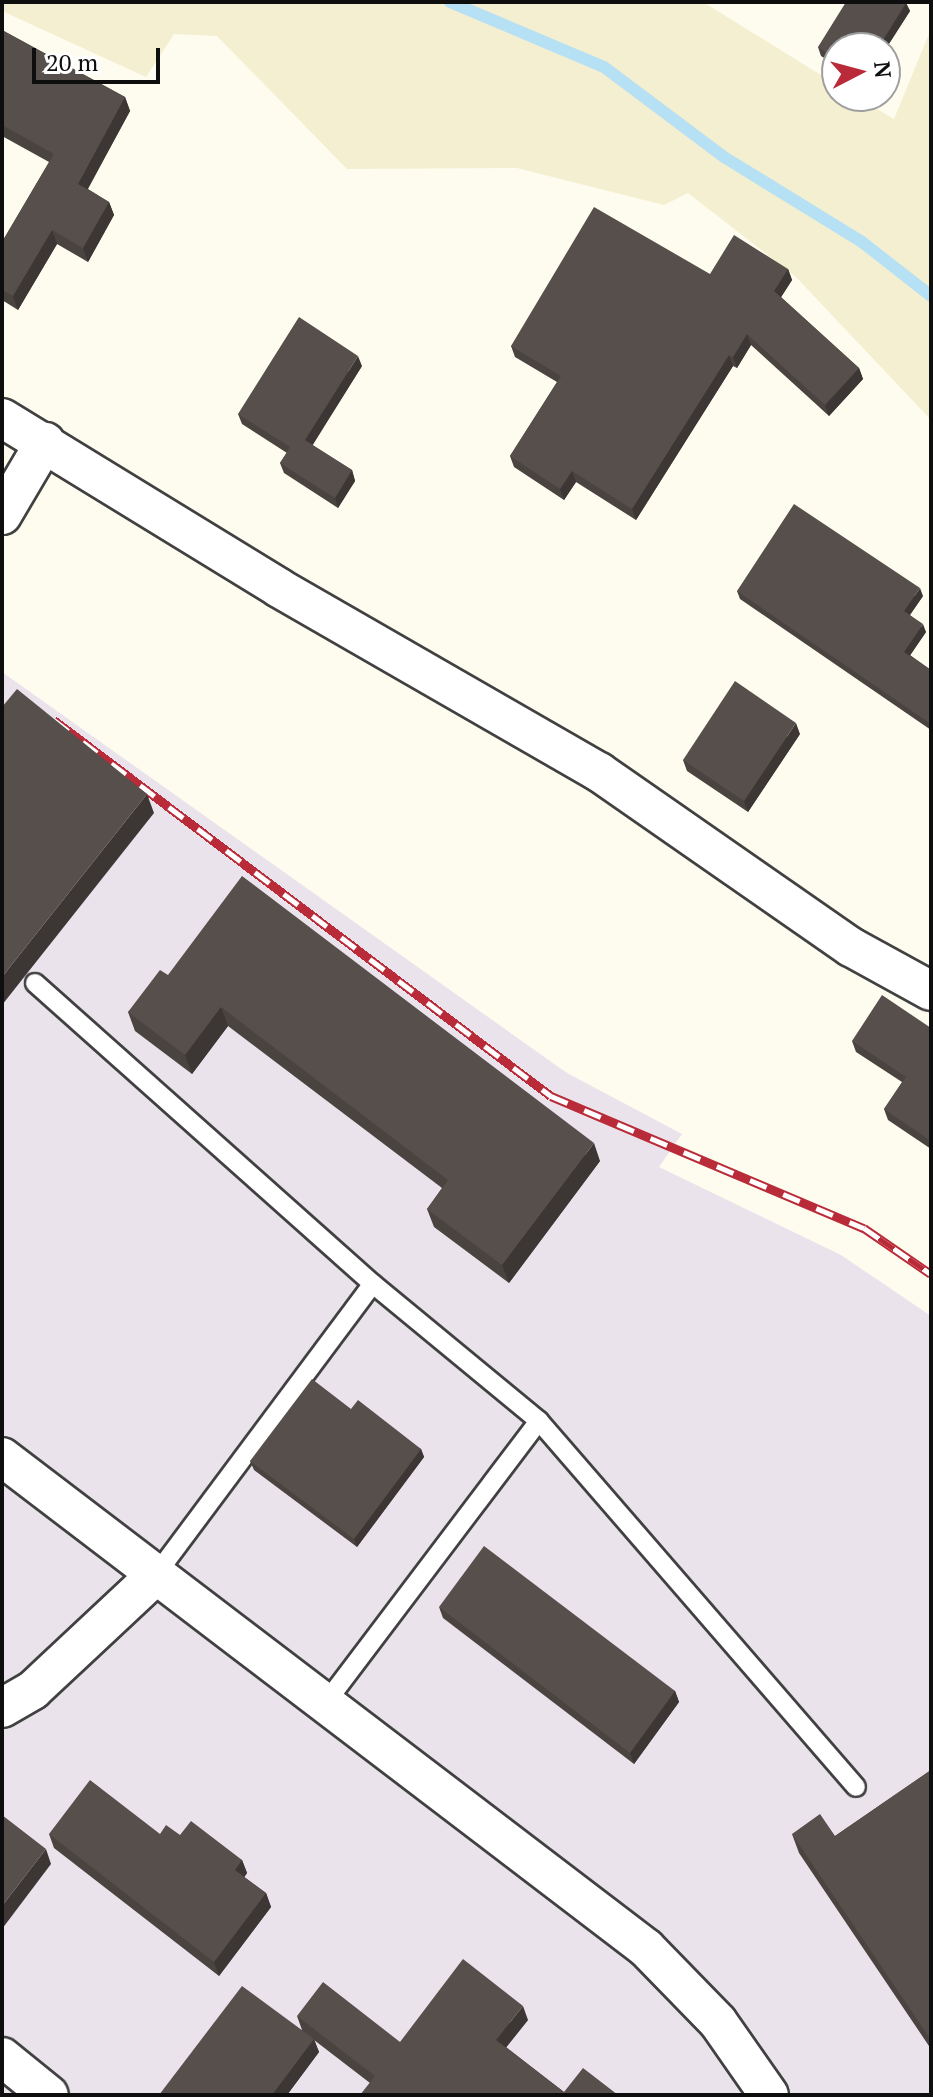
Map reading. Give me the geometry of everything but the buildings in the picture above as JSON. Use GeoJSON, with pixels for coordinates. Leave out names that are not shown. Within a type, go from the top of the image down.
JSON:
{"type":"FeatureCollection","features":[{"type":"Feature","properties":{"kind":"street"},"geometry":{"type":"LineString","coordinates":[[2,418],[279,588],[599,772],[851,947],[931,991]]}},
{"type":"Feature","properties":{"kind":"street"},"geometry":{"type":"LineString","coordinates":[[2,515],[45,442]]}},
{"type":"Feature","properties":{"kind":"street"},"geometry":{"type":"LineString","coordinates":[[2,1457],[646,1948],[718,2022],[769,2095]]}},
{"type":"Feature","properties":{"kind":"street"},"geometry":{"type":"LineString","coordinates":[[2,1708],[33,1690],[155,1576]]}},
{"type":"Feature","properties":{"kind":"street"},"geometry":{"type":"LineString","coordinates":[[2,2057],[49,2095]]}},
{"type":"Feature","properties":{"kind":"lane"},"geometry":{"type":"LineString","coordinates":[[35,983],[373,1284],[539,1421],[856,1787]]}},
{"type":"Feature","properties":{"kind":"lane"},"geometry":{"type":"LineString","coordinates":[[155,1576],[373,1284]]}},
{"type":"Feature","properties":{"kind":"lane"},"geometry":{"type":"LineString","coordinates":[[324,1705],[539,1421]]}},
{"type":"Feature","properties":{"kind":"shaded area"},"geometry":{"type":"Polygon","coordinates":[[[2,2],[703,2],[821,75],[821,112],[882,112],[894,119],[897,112],[901,112],[901,102],[931,29],[931,420],[796,277],[688,193],[664,205],[517,168],[347,169],[217,36],[174,34],[146,77],[2,11],[2,2]]]}},
{"type":"Feature","properties":{"kind":"shaded area"},"geometry":{"type":"Polygon","coordinates":[[[2,672],[567,1073],[682,1134],[659,1167],[841,1255],[931,1316],[931,2095],[2,2095],[2,672]]]}},
{"type":"Feature","properties":{"kind":"waterway"},"geometry":{"type":"LineString","coordinates":[[450,2],[604,67],[724,157],[862,242],[931,296]]}},
{"type":"Feature","properties":{"kind":"railway"},"geometry":{"type":"LineString","coordinates":[[54,720],[551,1096],[864,1228],[931,1274]]}}]}
